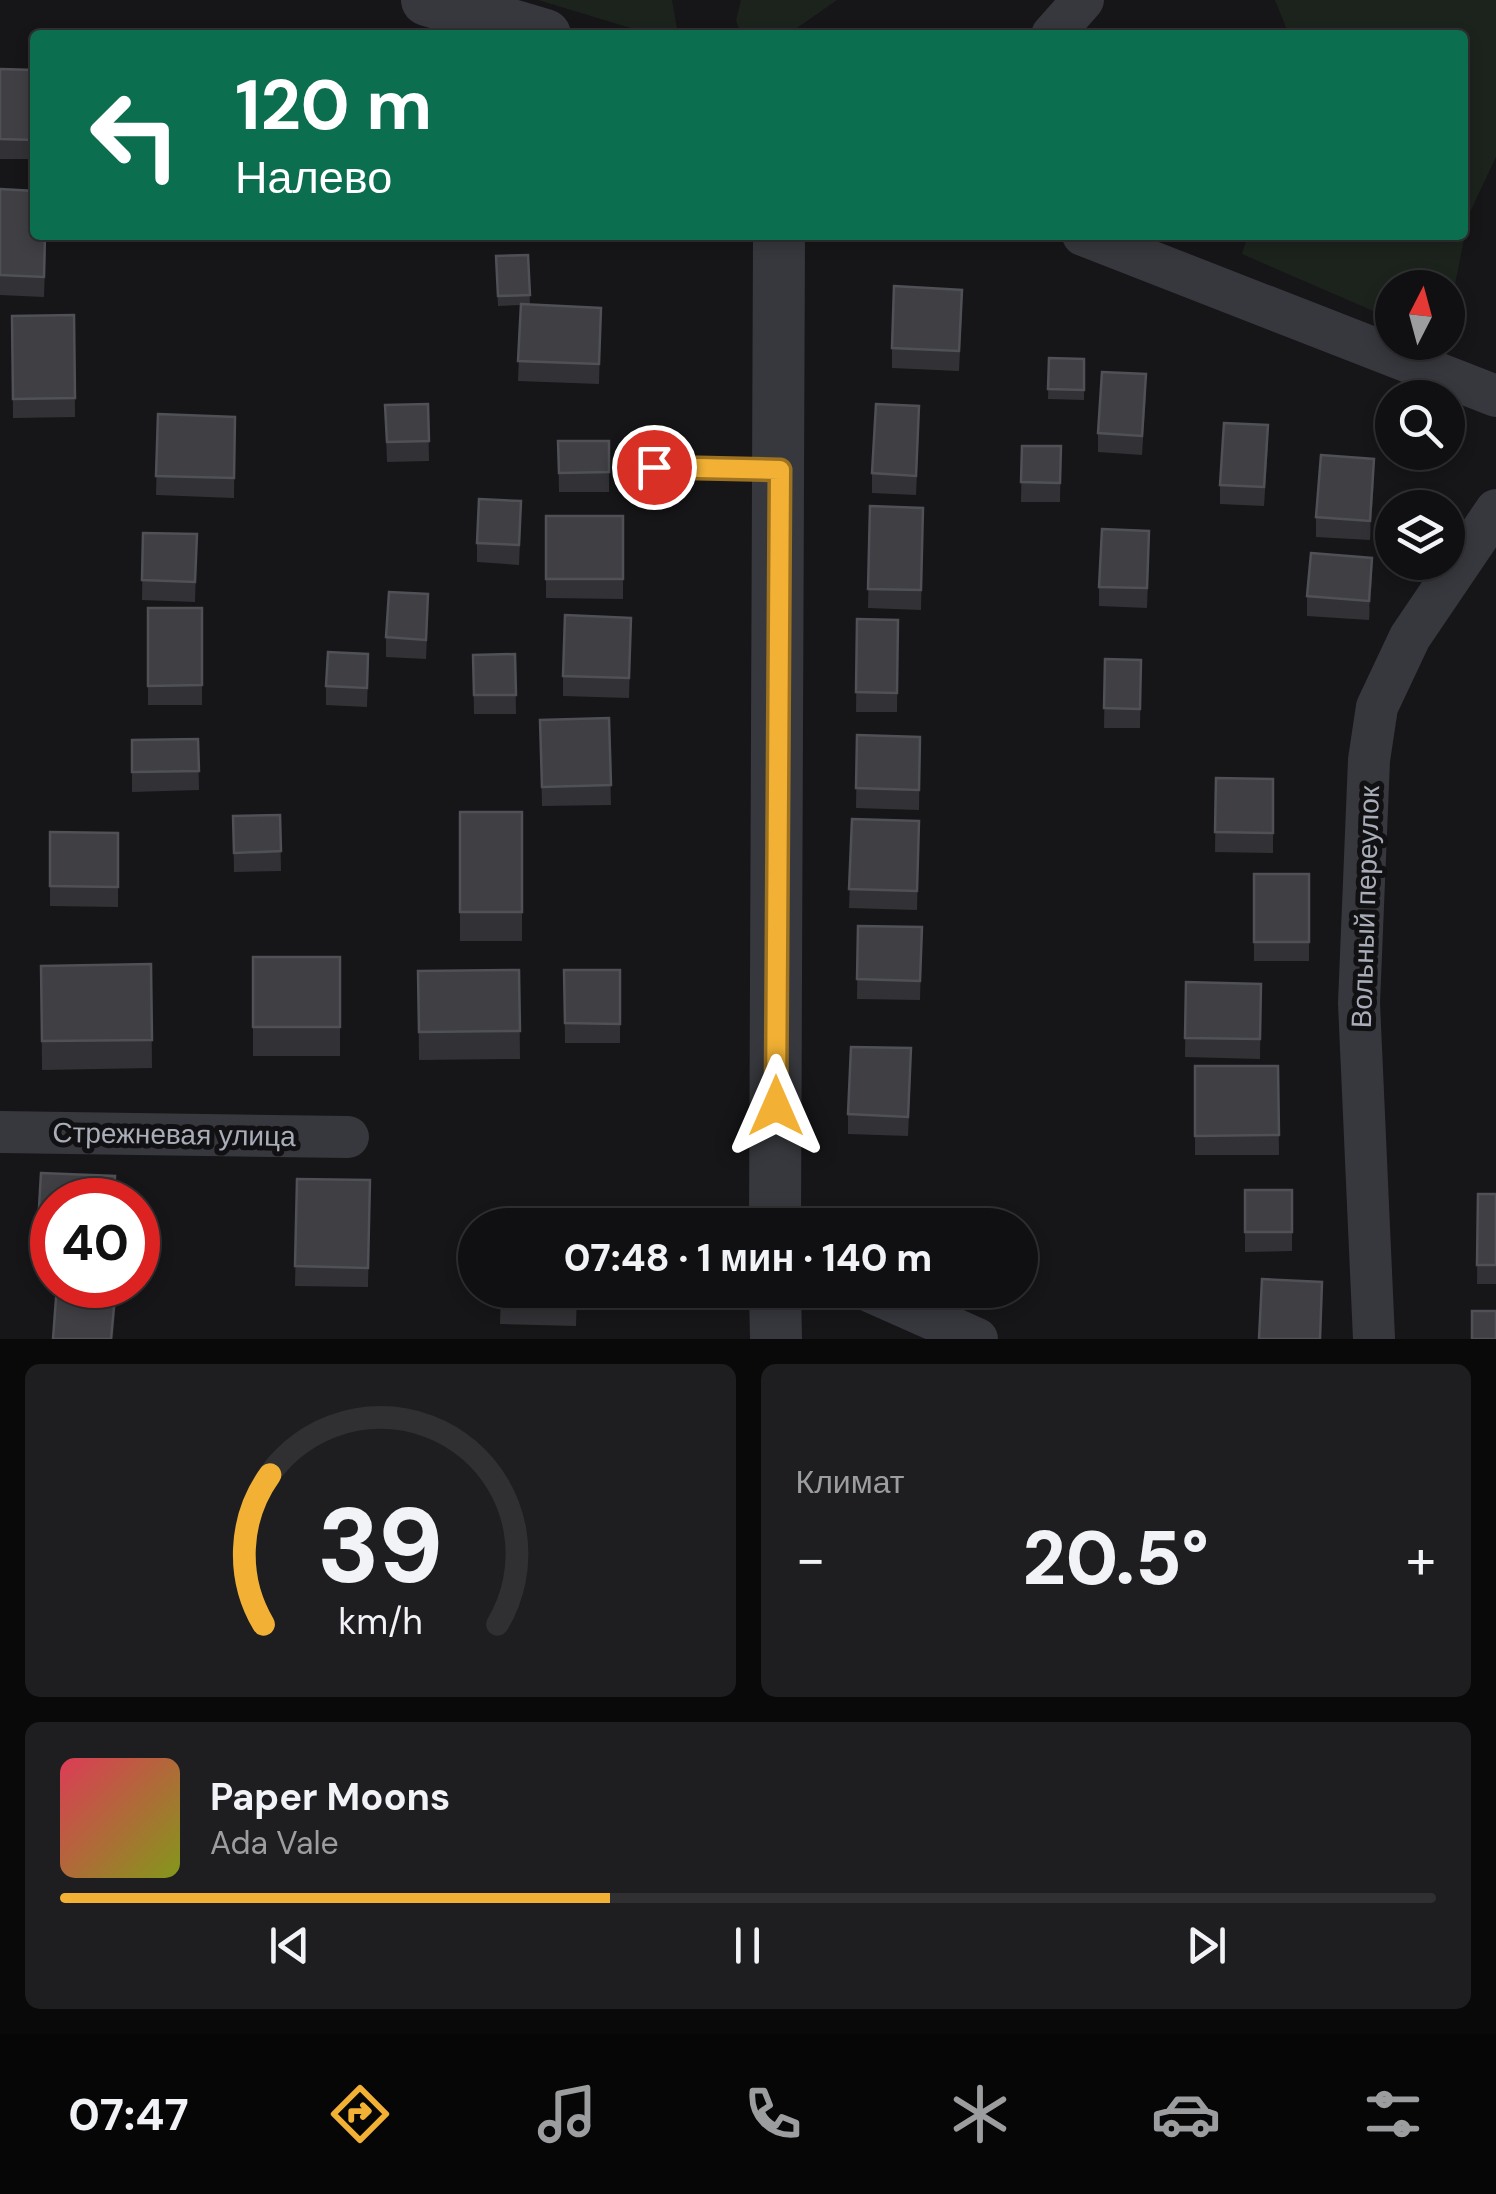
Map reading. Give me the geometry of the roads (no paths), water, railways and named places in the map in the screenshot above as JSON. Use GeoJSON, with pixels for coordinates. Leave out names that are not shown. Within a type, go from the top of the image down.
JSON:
{"type":"FeatureCollection","features":[{"type":"Feature","properties":{"kind":"street"},"geometry":{"type":"LineString","coordinates":[[427,0],[528,30]]}},
{"type":"Feature","properties":{"kind":"street"},"geometry":{"type":"LineString","coordinates":[[1056,30],[1083,0]]}},
{"type":"Feature","properties":{"kind":"street"},"geometry":{"type":"LineString","coordinates":[[776,1208],[779,240]]}},
{"type":"Feature","properties":{"kind":"street"},"geometry":{"type":"LineString","coordinates":[[1096,240],[1496,396]]}},
{"type":"Feature","properties":{"kind":"street","name":"Вольный переулок"},"geometry":{"type":"LineString","coordinates":[[1374,1339],[1359,1004],[1370,760],[1377,707],[1410,637],[1496,510]]}},
{"type":"Feature","properties":{"kind":"street","name":"Стрежневая улица"},"geometry":{"type":"LineString","coordinates":[[0,1132],[348,1136]]}},
{"type":"Feature","properties":{"kind":"street"},"geometry":{"type":"LineString","coordinates":[[776,1308],[776,1339]]}},
{"type":"Feature","properties":{"kind":"street"},"geometry":{"type":"LineString","coordinates":[[907,1308],[977,1339]]}},
{"type":"Feature","properties":{"kind":"lane"},"geometry":{"type":"LineString","coordinates":[[654,467],[780,470]]}}]}
